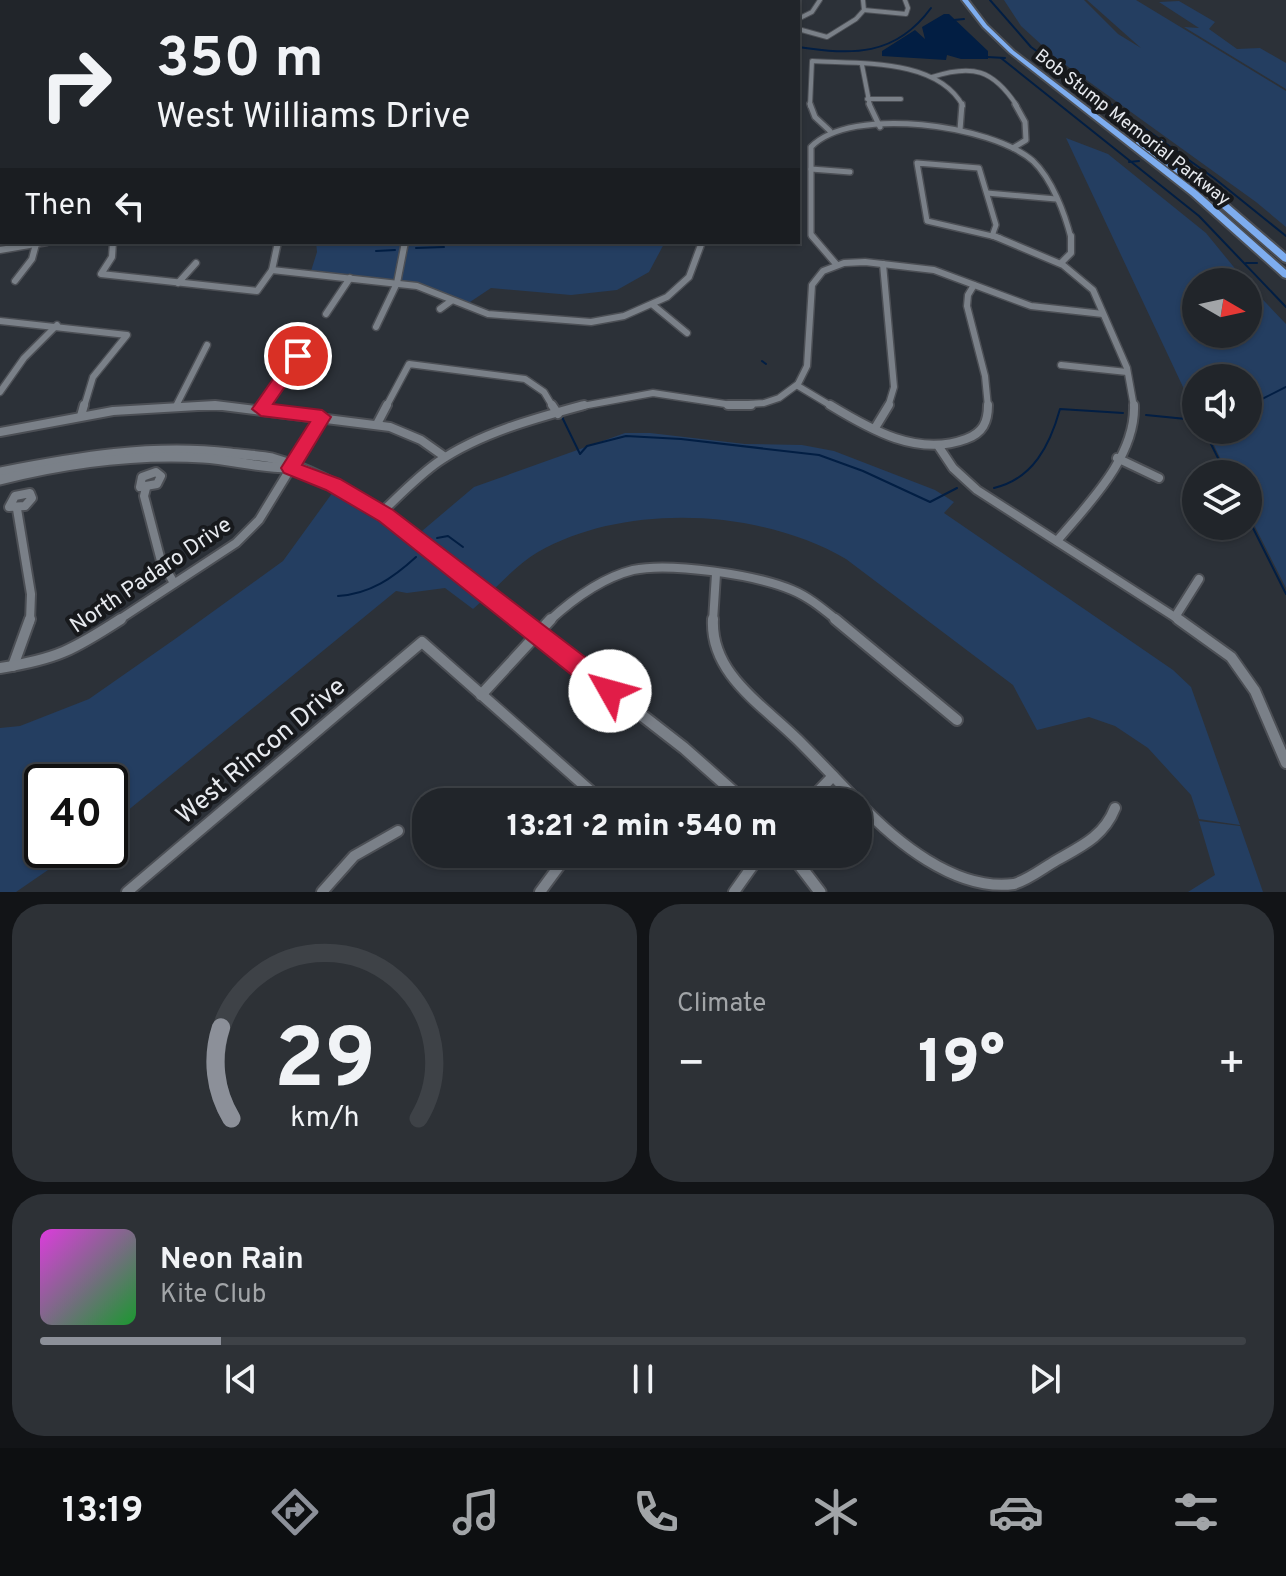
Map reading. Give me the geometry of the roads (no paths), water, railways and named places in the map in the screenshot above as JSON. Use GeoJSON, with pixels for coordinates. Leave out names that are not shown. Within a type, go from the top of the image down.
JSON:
{"type":"FeatureCollection","features":[{"type":"Feature","properties":{"kind":"highway","name":"Bob Stump Memorial Parkway"},"geometry":{"type":"LineString","coordinates":[[965,0],[985,26],[1012,52],[1202,200],[1286,275]]}},
{"type":"Feature","properties":{"kind":"highway","name":"Bob Stump Memorial Parkway"},"geometry":{"type":"LineString","coordinates":[[975,0],[997,27],[1026,54],[1208,193],[1286,259]]}},
{"type":"Feature","properties":{"kind":"street"},"geometry":{"type":"LineString","coordinates":[[800,18],[820,5],[820,0]]}},
{"type":"Feature","properties":{"kind":"street"},"geometry":{"type":"LineString","coordinates":[[800,30],[827,37],[856,19],[864,10],[863,0]]}},
{"type":"Feature","properties":{"kind":"street"},"geometry":{"type":"LineString","coordinates":[[864,10],[906,14],[908,8],[905,0]]}},
{"type":"Feature","properties":{"kind":"street"},"geometry":{"type":"LineString","coordinates":[[830,131],[819,125],[810,113],[812,61],[899,67],[932,77],[946,85],[962,102],[965,115],[960,130]]}},
{"type":"Feature","properties":{"kind":"street"},"geometry":{"type":"LineString","coordinates":[[862,65],[867,99],[880,127]]}},
{"type":"Feature","properties":{"kind":"street"},"geometry":{"type":"LineString","coordinates":[[932,77],[957,71],[983,72],[1015,100],[1027,128],[1026,140],[1013,148]]}},
{"type":"Feature","properties":{"kind":"street"},"geometry":{"type":"LineString","coordinates":[[867,99],[901,99]]}},
{"type":"Feature","properties":{"kind":"street"},"geometry":{"type":"LineString","coordinates":[[836,264],[811,235],[812,142],[830,131],[880,127],[960,130],[1013,148],[1042,170],[1056,199],[1073,241],[1071,253],[1061,263]]}},
{"type":"Feature","properties":{"kind":"street"},"geometry":{"type":"LineString","coordinates":[[992,236],[996,225],[979,168],[917,163],[927,221],[961,225],[1061,263],[1090,286],[1134,389],[1135,418],[1117,458],[1094,496],[1057,541]]}},
{"type":"Feature","properties":{"kind":"street"},"geometry":{"type":"LineString","coordinates":[[811,169],[850,172]]}},
{"type":"Feature","properties":{"kind":"street"},"geometry":{"type":"LineString","coordinates":[[987,193],[1056,199]]}},
{"type":"Feature","properties":{"kind":"street"},"geometry":{"type":"LineString","coordinates":[[0,249],[36,244],[32,259],[15,281]]}},
{"type":"Feature","properties":{"kind":"street"},"geometry":{"type":"LineString","coordinates":[[113,244],[109,266],[101,274],[257,291],[272,270],[278,244]]}},
{"type":"Feature","properties":{"kind":"street"},"geometry":{"type":"LineString","coordinates":[[376,327],[397,283],[405,244]]}},
{"type":"Feature","properties":{"kind":"street"},"geometry":{"type":"LineString","coordinates":[[272,270],[397,283],[432,290],[451,301],[488,314],[591,322],[624,316],[653,305],[689,277],[701,244]]}},
{"type":"Feature","properties":{"kind":"street"},"geometry":{"type":"LineString","coordinates":[[382,512],[445,457],[472,444],[608,397],[634,393],[733,406],[776,400],[798,386],[809,366],[811,283],[816,274],[836,264],[856,262],[934,270],[1032,306],[1103,314]]}},
{"type":"Feature","properties":{"kind":"street"},"geometry":{"type":"LineString","coordinates":[[178,283],[196,263]]}},
{"type":"Feature","properties":{"kind":"street"},"geometry":{"type":"LineString","coordinates":[[875,428],[889,405],[894,387],[883,264]]}},
{"type":"Feature","properties":{"kind":"street"},"geometry":{"type":"LineString","coordinates":[[326,314],[350,278]]}},
{"type":"Feature","properties":{"kind":"street"},"geometry":{"type":"LineString","coordinates":[[798,386],[907,442],[939,447],[977,435],[988,418],[988,401],[967,306],[968,295],[974,285]]}},
{"type":"Feature","properties":{"kind":"street"},"geometry":{"type":"LineString","coordinates":[[440,309],[451,301]]}},
{"type":"Feature","properties":{"kind":"street"},"geometry":{"type":"LineString","coordinates":[[653,305],[687,333]]}},
{"type":"Feature","properties":{"kind":"street"},"geometry":{"type":"LineString","coordinates":[[0,321],[127,335],[93,377],[81,416]]}},
{"type":"Feature","properties":{"kind":"street"},"geometry":{"type":"LineString","coordinates":[[0,392],[24,358],[57,325]]}},
{"type":"Feature","properties":{"kind":"street"},"geometry":{"type":"LineString","coordinates":[[176,406],[207,345]]}},
{"type":"Feature","properties":{"kind":"street"},"geometry":{"type":"LineString","coordinates":[[261,409],[298,356]]}},
{"type":"Feature","properties":{"kind":"street"},"geometry":{"type":"LineString","coordinates":[[377,424],[409,364],[525,379],[544,392],[558,414]]}},
{"type":"Feature","properties":{"kind":"street"},"geometry":{"type":"LineString","coordinates":[[1061,365],[1127,372]]}},
{"type":"Feature","properties":{"kind":"street"},"geometry":{"type":"LineString","coordinates":[[0,432],[81,416],[176,406],[261,409],[377,424],[411,434],[445,457]]}},
{"type":"Feature","properties":{"kind":"street","name":"North Padaro Drive"},"geometry":{"type":"LineString","coordinates":[[0,668],[45,661],[75,649],[248,532],[322,417]]}},
{"type":"Feature","properties":{"kind":"street"},"geometry":{"type":"LineString","coordinates":[[0,472],[75,456],[169,447],[244,453],[281,461],[290,468],[333,484],[382,512],[684,748],[729,788]]}},
{"type":"Feature","properties":{"kind":"street"},"geometry":{"type":"LineString","coordinates":[[939,447],[967,482],[1219,647],[1244,674],[1265,711],[1286,763]]}},
{"type":"Feature","properties":{"kind":"street"},"geometry":{"type":"LineString","coordinates":[[0,480],[71,465],[150,457],[223,459],[275,469],[290,468]]}},
{"type":"Feature","properties":{"kind":"street"},"geometry":{"type":"LineString","coordinates":[[1117,458],[1159,478]]}},
{"type":"Feature","properties":{"kind":"street"},"geometry":{"type":"LineString","coordinates":[[146,488],[144,496],[159,554],[174,583]]}},
{"type":"Feature","properties":{"kind":"street"},"geometry":{"type":"LineString","coordinates":[[13,666],[25,644],[33,616],[33,599],[17,509]]}},
{"type":"Feature","properties":{"kind":"street"},"geometry":{"type":"LineString","coordinates":[[587,788],[481,695],[568,603],[610,577],[662,567],[772,581],[803,594],[957,720]]}},
{"type":"Feature","properties":{"kind":"street"},"geometry":{"type":"LineString","coordinates":[[716,574],[712,638],[722,663],[745,692],[845,788]]}},
{"type":"Feature","properties":{"kind":"street"},"geometry":{"type":"LineString","coordinates":[[1175,617],[1199,579]]}},
{"type":"Feature","properties":{"kind":"street","name":"West Rincon Drive"},"geometry":{"type":"LineString","coordinates":[[127,892],[422,642],[481,695]]}},
{"type":"Feature","properties":{"kind":"street"},"geometry":{"type":"LineString","coordinates":[[821,788],[833,776]]}},
{"type":"Feature","properties":{"kind":"street"},"geometry":{"type":"LineString","coordinates":[[872,817],[906,855],[927,872],[943,880],[980,888],[1012,884],[1091,841],[1108,828],[1115,808]]}},
{"type":"Feature","properties":{"kind":"street"},"geometry":{"type":"LineString","coordinates":[[322,892],[354,856],[398,831]]}},
{"type":"Feature","properties":{"kind":"street"},"geometry":{"type":"LineString","coordinates":[[540,892],[558,868]]}},
{"type":"Feature","properties":{"kind":"street"},"geometry":{"type":"LineString","coordinates":[[734,892],[751,868]]}},
{"type":"Feature","properties":{"kind":"street"},"geometry":{"type":"LineString","coordinates":[[802,868],[820,892]]}},
{"type":"Feature","properties":{"kind":"waterway"},"geometry":{"type":"LineString","coordinates":[[990,0],[1031,47],[1214,178],[1286,236]]}},
{"type":"Feature","properties":{"kind":"waterway"},"geometry":{"type":"LineString","coordinates":[[800,47],[836,51],[871,49],[903,36],[931,8]]}},
{"type":"Feature","properties":{"kind":"waterway"},"geometry":{"type":"LineString","coordinates":[[954,20],[964,19]]}},
{"type":"Feature","properties":{"kind":"waterway"},"geometry":{"type":"LineString","coordinates":[[987,57],[1005,58]]}},
{"type":"Feature","properties":{"kind":"waterway"},"geometry":{"type":"LineString","coordinates":[[1001,58],[1131,162]]}},
{"type":"Feature","properties":{"kind":"waterway"},"geometry":{"type":"LineString","coordinates":[[1175,157],[1183,157]]}},
{"type":"Feature","properties":{"kind":"waterway"},"geometry":{"type":"LineString","coordinates":[[1131,162],[1139,161]]}},
{"type":"Feature","properties":{"kind":"waterway"},"geometry":{"type":"LineString","coordinates":[[1131,162],[1199,216],[1286,307]]}},
{"type":"Feature","properties":{"kind":"waterway"},"geometry":{"type":"LineString","coordinates":[[416,248],[444,247]]}},
{"type":"Feature","properties":{"kind":"waterway"},"geometry":{"type":"LineString","coordinates":[[376,251],[395,250]]}},
{"type":"Feature","properties":{"kind":"waterway"},"geometry":{"type":"LineString","coordinates":[[1246,263],[1257,263]]}},
{"type":"Feature","properties":{"kind":"waterway"},"geometry":{"type":"LineString","coordinates":[[762,361],[766,364]]}},
{"type":"Feature","properties":{"kind":"waterway"},"geometry":{"type":"LineString","coordinates":[[1262,399],[1286,387]]}},
{"type":"Feature","properties":{"kind":"waterway"},"geometry":{"type":"LineString","coordinates":[[994,488],[1019,477],[1038,459],[1060,409],[1123,413]]}},
{"type":"Feature","properties":{"kind":"waterway"},"geometry":{"type":"LineString","coordinates":[[1146,415],[1182,419]]}},
{"type":"Feature","properties":{"kind":"waterway"},"geometry":{"type":"LineString","coordinates":[[562,417],[580,454],[587,446],[626,436],[681,439],[819,455],[863,471],[930,502],[957,488]]}},
{"type":"Feature","properties":{"kind":"waterway"},"geometry":{"type":"LineString","coordinates":[[1211,444],[1219,460]]}},
{"type":"Feature","properties":{"kind":"waterway"},"geometry":{"type":"LineString","coordinates":[[437,538],[448,536],[463,547]]}},
{"type":"Feature","properties":{"kind":"waterway"},"geometry":{"type":"LineString","coordinates":[[1259,540],[1286,594]]}},
{"type":"Feature","properties":{"kind":"waterway"},"geometry":{"type":"LineString","coordinates":[[338,596],[380,584],[416,557]]}}]}
